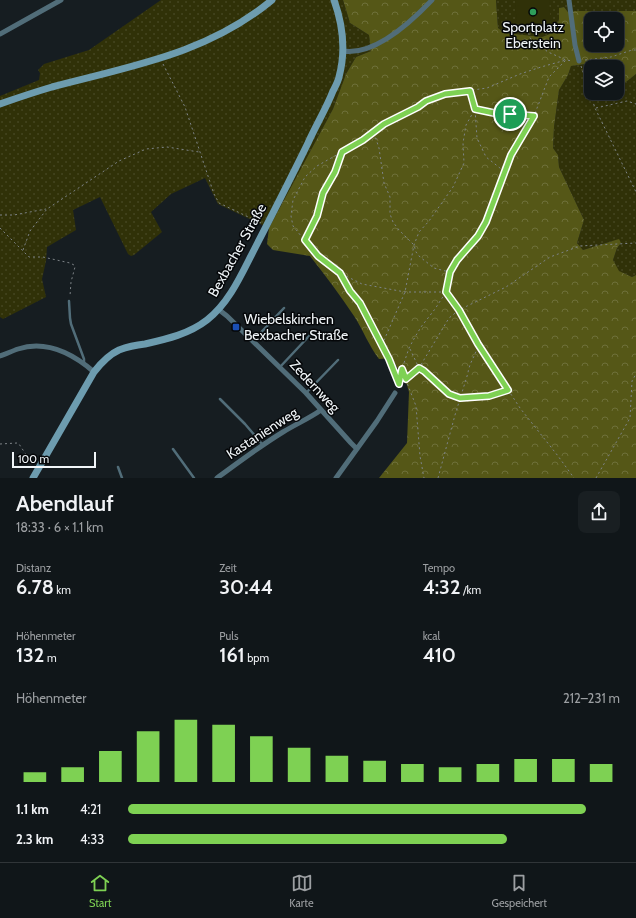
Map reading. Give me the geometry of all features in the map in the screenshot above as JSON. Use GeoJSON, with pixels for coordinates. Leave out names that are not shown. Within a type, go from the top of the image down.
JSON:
{"type":"FeatureCollection","features":[{"type":"Feature","properties":{"kind":"street"},"geometry":{"type":"LineString","coordinates":[[0,34],[61,0]]}},
{"type":"Feature","properties":{"kind":"street"},"geometry":{"type":"LineString","coordinates":[[0,104],[51,88],[144,64],[197,46],[253,14],[272,0]]}},
{"type":"Feature","properties":{"kind":"street","name":"Bexbacher Straße"},"geometry":{"type":"LineString","coordinates":[[32,478],[100,364],[119,350],[170,338],[184,333],[206,320],[228,297],[267,226],[329,103],[339,78],[343,51],[342,34],[339,14],[334,0]]}},
{"type":"Feature","properties":{"kind":"street"},"geometry":{"type":"LineString","coordinates":[[343,51],[350,52],[363,50],[376,45],[405,26],[432,0]]}},
{"type":"Feature","properties":{"kind":"street"},"geometry":{"type":"LineString","coordinates":[[569,0],[578,60]]}},
{"type":"Feature","properties":{"kind":"street","name":"Zedernweg"},"geometry":{"type":"LineString","coordinates":[[218,309],[228,316],[306,393],[356,449]]}},
{"type":"Feature","properties":{"kind":"street"},"geometry":{"type":"LineString","coordinates":[[0,356],[19,349],[40,347],[63,351],[94,372]]}},
{"type":"Feature","properties":{"kind":"street"},"geometry":{"type":"LineString","coordinates":[[336,478],[395,393]]}},
{"type":"Feature","properties":{"kind":"street","name":"Kastanienweg"},"geometry":{"type":"LineString","coordinates":[[217,478],[262,445],[321,410]]}},
{"type":"Feature","properties":{"kind":"lane"},"geometry":{"type":"LineString","coordinates":[[70,301],[71,324],[84,359],[84,364]]}},
{"type":"Feature","properties":{"kind":"lane"},"geometry":{"type":"LineString","coordinates":[[253,340],[284,308]]}},
{"type":"Feature","properties":{"kind":"lane"},"geometry":{"type":"LineString","coordinates":[[280,367],[310,335]]}},
{"type":"Feature","properties":{"kind":"lane"},"geometry":{"type":"LineString","coordinates":[[306,393],[338,360]]}},
{"type":"Feature","properties":{"kind":"lane"},"geometry":{"type":"LineString","coordinates":[[220,399],[245,424],[262,445]]}},
{"type":"Feature","properties":{"kind":"lane"},"geometry":{"type":"LineString","coordinates":[[173,449],[194,478]]}},
{"type":"Feature","properties":{"kind":"lane"},"geometry":{"type":"LineString","coordinates":[[118,467],[122,478]]}},
{"type":"Feature","properties":{"kind":"path"},"geometry":{"type":"LineString","coordinates":[[527,28],[530,38],[548,52],[566,60]]}},
{"type":"Feature","properties":{"kind":"path"},"geometry":{"type":"LineString","coordinates":[[446,292],[405,292],[362,284],[340,273],[318,256],[293,226],[291,216],[293,200],[305,177],[317,166],[363,140],[384,124],[418,107],[426,101],[445,94],[487,88],[541,66],[566,60],[588,60],[611,57],[636,50]]}},
{"type":"Feature","properties":{"kind":"path"},"geometry":{"type":"LineString","coordinates":[[160,59],[185,107],[214,194],[219,203],[267,226]]}},
{"type":"Feature","properties":{"kind":"path"},"geometry":{"type":"LineString","coordinates":[[395,393],[410,348],[421,327],[446,292],[450,272],[457,260],[478,236],[486,222],[511,155],[534,116],[549,77],[566,60]]}},
{"type":"Feature","properties":{"kind":"path"},"geometry":{"type":"LineString","coordinates":[[578,60],[595,108],[636,192]]}},
{"type":"Feature","properties":{"kind":"path"},"geometry":{"type":"LineString","coordinates":[[470,91],[475,109],[477,138],[486,157],[505,172]]}},
{"type":"Feature","properties":{"kind":"path"},"geometry":{"type":"LineString","coordinates":[[595,108],[627,101],[636,104]]}},
{"type":"Feature","properties":{"kind":"path"},"geometry":{"type":"LineString","coordinates":[[475,109],[494,113],[534,116]]}},
{"type":"Feature","properties":{"kind":"path"},"geometry":{"type":"LineString","coordinates":[[382,346],[405,292],[414,245],[419,232],[429,221],[453,187],[464,162],[463,144],[466,125],[475,109]]}},
{"type":"Feature","properties":{"kind":"path"},"geometry":{"type":"LineString","coordinates":[[374,132],[379,148],[384,183],[390,197],[390,214],[399,230],[414,245],[416,252],[420,257],[434,268],[450,272]]}},
{"type":"Feature","properties":{"kind":"path"},"geometry":{"type":"LineString","coordinates":[[23,250],[30,231],[46,209],[119,161],[146,149],[167,148],[200,152]]}},
{"type":"Feature","properties":{"kind":"path"},"geometry":{"type":"LineString","coordinates":[[305,240],[317,216],[323,193],[335,172],[342,152]]}},
{"type":"Feature","properties":{"kind":"path"},"geometry":{"type":"LineString","coordinates":[[0,215],[14,215],[46,209]]}},
{"type":"Feature","properties":{"kind":"path"},"geometry":{"type":"LineString","coordinates":[[0,228],[29,257],[43,257],[74,265],[75,267],[71,282],[70,301]]}},
{"type":"Feature","properties":{"kind":"path"},"geometry":{"type":"LineString","coordinates":[[406,379],[419,368],[449,318],[459,310],[506,287],[550,257],[580,246],[636,243]]}},
{"type":"Feature","properties":{"kind":"path"},"geometry":{"type":"LineString","coordinates":[[340,273],[350,291],[360,303],[389,359],[399,384]]}},
{"type":"Feature","properties":{"kind":"path"},"geometry":{"type":"LineString","coordinates":[[446,292],[459,310],[478,344],[520,408],[574,478]]}},
{"type":"Feature","properties":{"kind":"path"},"geometry":{"type":"LineString","coordinates":[[438,478],[469,366],[476,353],[478,344]]}},
{"type":"Feature","properties":{"kind":"path"},"geometry":{"type":"LineString","coordinates":[[410,348],[419,368],[449,394],[460,398],[489,396],[508,390]]}},
{"type":"Feature","properties":{"kind":"path"},"geometry":{"type":"LineString","coordinates":[[402,369],[416,406],[420,456],[424,478]]}},
{"type":"Feature","properties":{"kind":"path"},"geometry":{"type":"LineString","coordinates":[[596,478],[630,418],[632,381],[636,374]]}},
{"type":"Feature","properties":{"kind":"path"},"geometry":{"type":"LineString","coordinates":[[0,444],[19,444],[37,471]]}},
{"type":"Feature","properties":{"kind":"shaded area"},"geometry":{"type":"Polygon","coordinates":[[[161,0],[343,0],[350,23],[369,35],[371,51],[356,57],[346,74],[333,109],[269,228],[218,204],[205,178],[171,194],[151,212],[162,232],[131,256],[128,254],[100,197],[73,210],[76,230],[47,247],[42,279],[46,297],[3,319],[0,317],[0,96],[39,80],[40,73],[38,70],[44,64],[89,50],[161,0]]]}},
{"type":"Feature","properties":{"kind":"shaded area"},"geometry":{"type":"Polygon","coordinates":[[[496,0],[636,0],[636,11],[568,12],[564,7],[559,8],[559,19],[555,32],[542,37],[505,33],[498,28],[496,0]]]}},
{"type":"Feature","properties":{"kind":"shaded area","name":"Sportplatz Eberstein"},"geometry":{"type":"Polygon","coordinates":[[[515,0],[549,0],[551,25],[517,27],[515,0]]]}},
{"type":"Feature","properties":{"kind":"shaded area"},"geometry":{"type":"Polygon","coordinates":[[[584,64],[584,100],[624,100],[624,84],[636,74],[636,275],[632,277],[618,271],[613,260],[617,248],[621,243],[612,241],[583,250],[577,243],[584,220],[559,167],[558,155],[553,148],[559,90],[568,75],[571,66],[584,64]]]}},
{"type":"Feature","properties":{"kind":"green space"},"geometry":{"type":"Polygon","coordinates":[[[343,0],[496,0],[498,28],[505,33],[542,37],[555,32],[559,19],[559,8],[564,7],[568,12],[636,11],[636,74],[624,84],[624,60],[584,60],[584,64],[571,66],[568,75],[559,90],[553,148],[558,155],[559,167],[584,220],[577,243],[583,250],[619,239],[621,243],[617,248],[613,260],[619,271],[632,277],[636,275],[636,478],[379,478],[407,443],[409,392],[407,385],[392,358],[379,359],[354,316],[310,256],[273,250],[267,244],[269,228],[333,109],[346,74],[356,57],[371,51],[369,35],[350,23],[343,0]]]}},
{"type":"Feature","properties":{"kind":"place","name":"Sportplatz Eberstein"},"geometry":{"type":"Point","coordinates":[533,12]}},
{"type":"Feature","properties":{"kind":"place","name":"Wiebelskirchen Bexbacher Straße"},"geometry":{"type":"Point","coordinates":[236,327]}},
{"type":"Feature","properties":{"kind":"route"},"geometry":{"type":"LineString","coordinates":[[470,91],[475,109],[494,113],[510,114],[534,116],[511,155],[486,222],[478,236],[457,260],[450,272],[446,292],[459,310],[478,344],[508,390],[489,396],[460,398],[449,394],[419,368],[406,379],[402,369],[399,384],[389,359],[360,303],[350,291],[340,273],[318,256],[305,240],[317,216],[323,193],[335,172],[342,152],[363,140],[384,124],[418,107],[426,101],[445,94],[470,91]]}}]}
